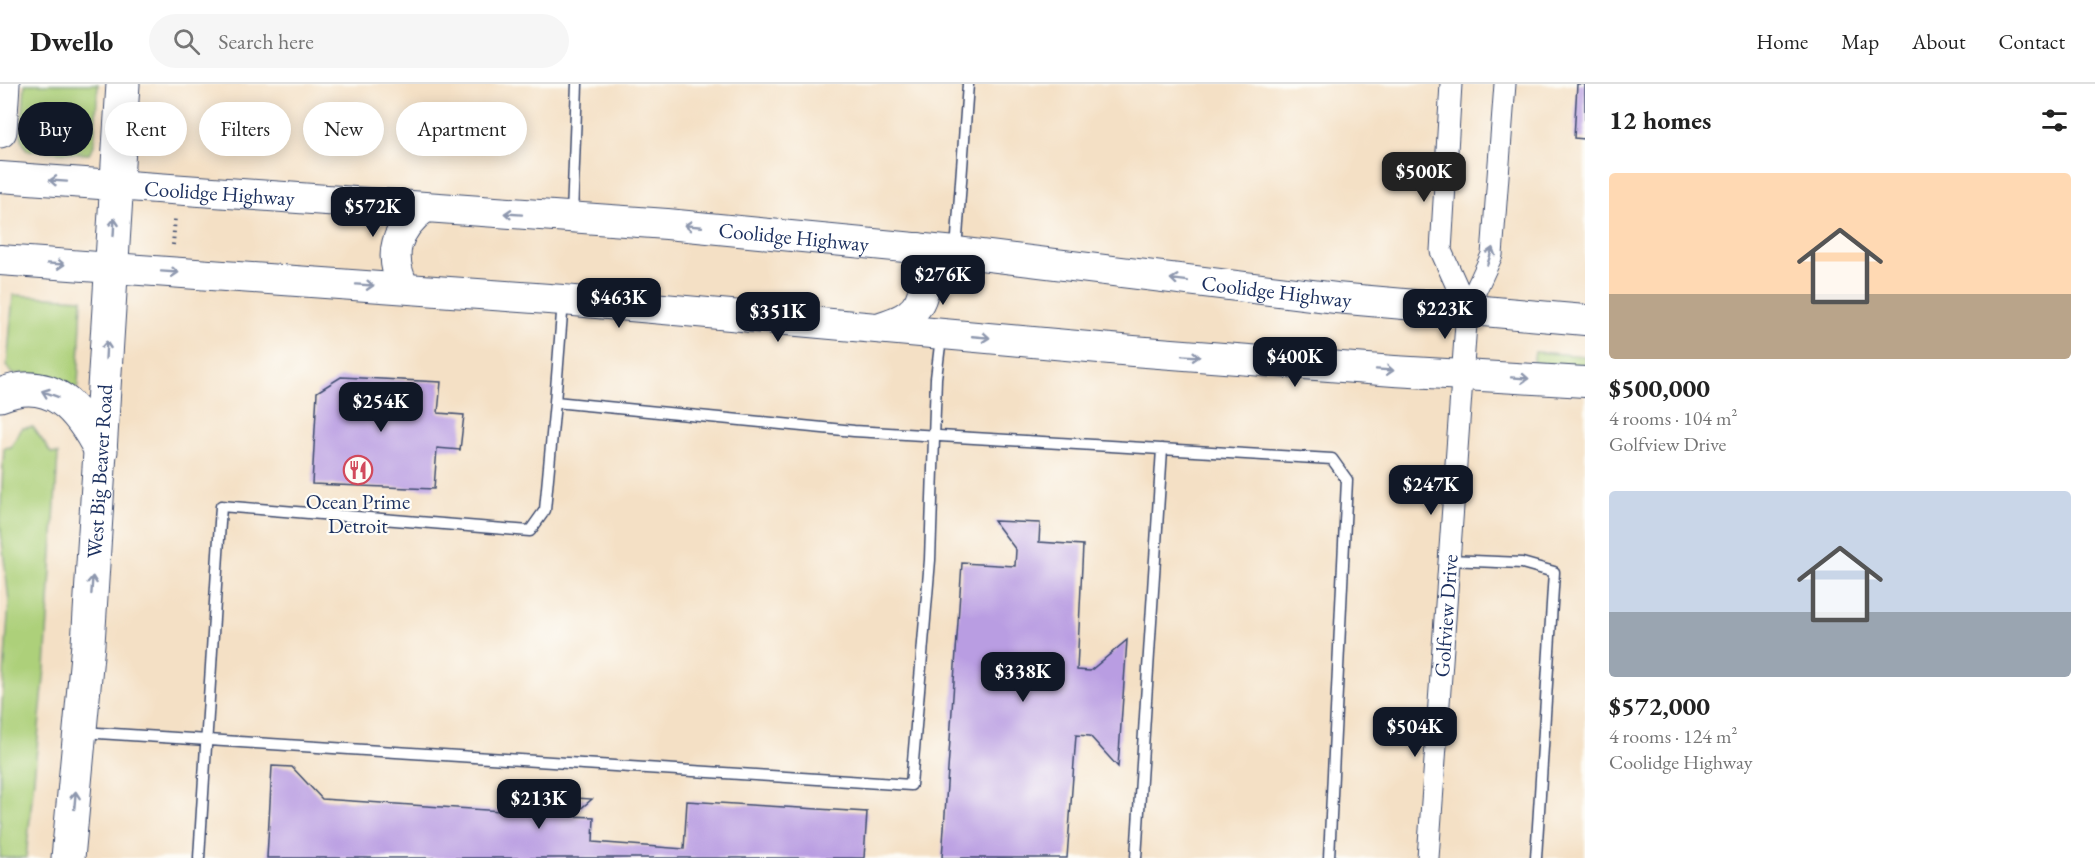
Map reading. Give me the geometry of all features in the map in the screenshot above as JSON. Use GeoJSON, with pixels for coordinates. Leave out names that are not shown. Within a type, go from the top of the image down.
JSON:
{"type":"FeatureCollection","features":[{"type":"Feature","properties":{"kind":"main road"},"geometry":{"type":"LineString","coordinates":[[0,131],[3,84]]}},
{"type":"Feature","properties":{"kind":"main road","name":"West Big Beaver Road"},"geometry":{"type":"LineString","coordinates":[[68,858],[101,451],[123,84]]}},
{"type":"Feature","properties":{"kind":"main road","name":"Coolidge Highway"},"geometry":{"type":"LineString","coordinates":[[0,177],[572,218],[918,248],[1326,297],[1585,320]]}},
{"type":"Feature","properties":{"kind":"main road"},"geometry":{"type":"LineString","coordinates":[[404,288],[397,272],[394,255],[399,234],[411,218],[424,208]]}},
{"type":"Feature","properties":{"kind":"main road"},"geometry":{"type":"LineString","coordinates":[[881,327],[908,315],[918,303],[925,277],[924,261],[918,248]]}},
{"type":"Feature","properties":{"kind":"main road"},"geometry":{"type":"LineString","coordinates":[[0,260],[563,300],[1132,351],[1394,371],[1585,382]]}},
{"type":"Feature","properties":{"kind":"main road"},"geometry":{"type":"LineString","coordinates":[[0,395],[20,388],[40,390],[58,397],[72,405],[86,422],[101,451]]}},
{"type":"Feature","properties":{"kind":"street"},"geometry":{"type":"LineString","coordinates":[[1451,84],[1441,251],[1467,309]]}},
{"type":"Feature","properties":{"kind":"street"},"geometry":{"type":"LineString","coordinates":[[1467,309],[1492,255],[1505,84]]}},
{"type":"Feature","properties":{"kind":"street","name":"Golfview Drive"},"geometry":{"type":"LineString","coordinates":[[1428,858],[1467,309]]}},
{"type":"Feature","properties":{"kind":"lane"},"geometry":{"type":"LineString","coordinates":[[572,218],[578,84]]}},
{"type":"Feature","properties":{"kind":"lane"},"geometry":{"type":"LineString","coordinates":[[956,252],[968,84]]}},
{"type":"Feature","properties":{"kind":"lane"},"geometry":{"type":"LineString","coordinates":[[200,858],[221,506],[530,531],[545,510],[563,300]]}},
{"type":"Feature","properties":{"kind":"lane"},"geometry":{"type":"LineString","coordinates":[[80,732],[911,785],[930,560],[936,378],[941,333]]}},
{"type":"Feature","properties":{"kind":"lane"},"geometry":{"type":"LineString","coordinates":[[555,402],[854,431],[1332,459],[1347,480],[1329,858]]}},
{"type":"Feature","properties":{"kind":"lane"},"geometry":{"type":"LineString","coordinates":[[1136,858],[1162,449]]}},
{"type":"Feature","properties":{"kind":"lane"},"geometry":{"type":"LineString","coordinates":[[1448,560],[1522,563],[1554,572],[1536,858]]}},
{"type":"Feature","properties":{"kind":"path"},"geometry":{"type":"LineString","coordinates":[[172,249],[175,216]]}},
{"type":"Feature","properties":{"kind":"green space"},"geometry":{"type":"Polygon","coordinates":[[[25,84],[98,84],[93,147],[93,102],[24,102],[25,84]]]}},
{"type":"Feature","properties":{"kind":"green space"},"geometry":{"type":"Polygon","coordinates":[[[13,295],[82,299],[78,386],[75,389],[45,376],[12,374],[7,367],[13,295]]]}},
{"type":"Feature","properties":{"kind":"green space"},"geometry":{"type":"Polygon","coordinates":[[[1535,352],[1585,356],[1585,368],[1533,364],[1535,352]]]}},
{"type":"Feature","properties":{"kind":"green space"},"geometry":{"type":"Polygon","coordinates":[[[33,427],[51,453],[58,454],[45,668],[26,858],[0,858],[0,733],[9,601],[0,524],[4,448],[11,447],[22,428],[33,427]]]}},
{"type":"Feature","properties":{"kind":"building"},"geometry":{"type":"Polygon","coordinates":[[[1577,84],[1585,84],[1585,139],[1574,138],[1577,84]]]}},
{"type":"Feature","properties":{"kind":"building"},"geometry":{"type":"Polygon","coordinates":[[[341,377],[441,382],[438,413],[464,415],[460,450],[437,448],[434,489],[312,484],[317,392],[341,377]]]}},
{"type":"Feature","properties":{"kind":"building"},"geometry":{"type":"Polygon","coordinates":[[[994,521],[1040,523],[1039,542],[1083,545],[1077,670],[1090,671],[1127,640],[1118,767],[1090,736],[1076,735],[1067,858],[942,858],[962,563],[1015,566],[1016,550],[994,521]]]}},
{"type":"Feature","properties":{"kind":"building"},"geometry":{"type":"Polygon","coordinates":[[[272,766],[292,767],[322,799],[501,811],[503,793],[592,799],[572,816],[594,817],[593,842],[684,849],[687,801],[867,812],[864,858],[267,858],[272,766]]]}},
{"type":"Feature","properties":{"kind":"place","name":"Ocean Prime Detroit"},"geometry":{"type":"Point","coordinates":[358,470]}}]}
